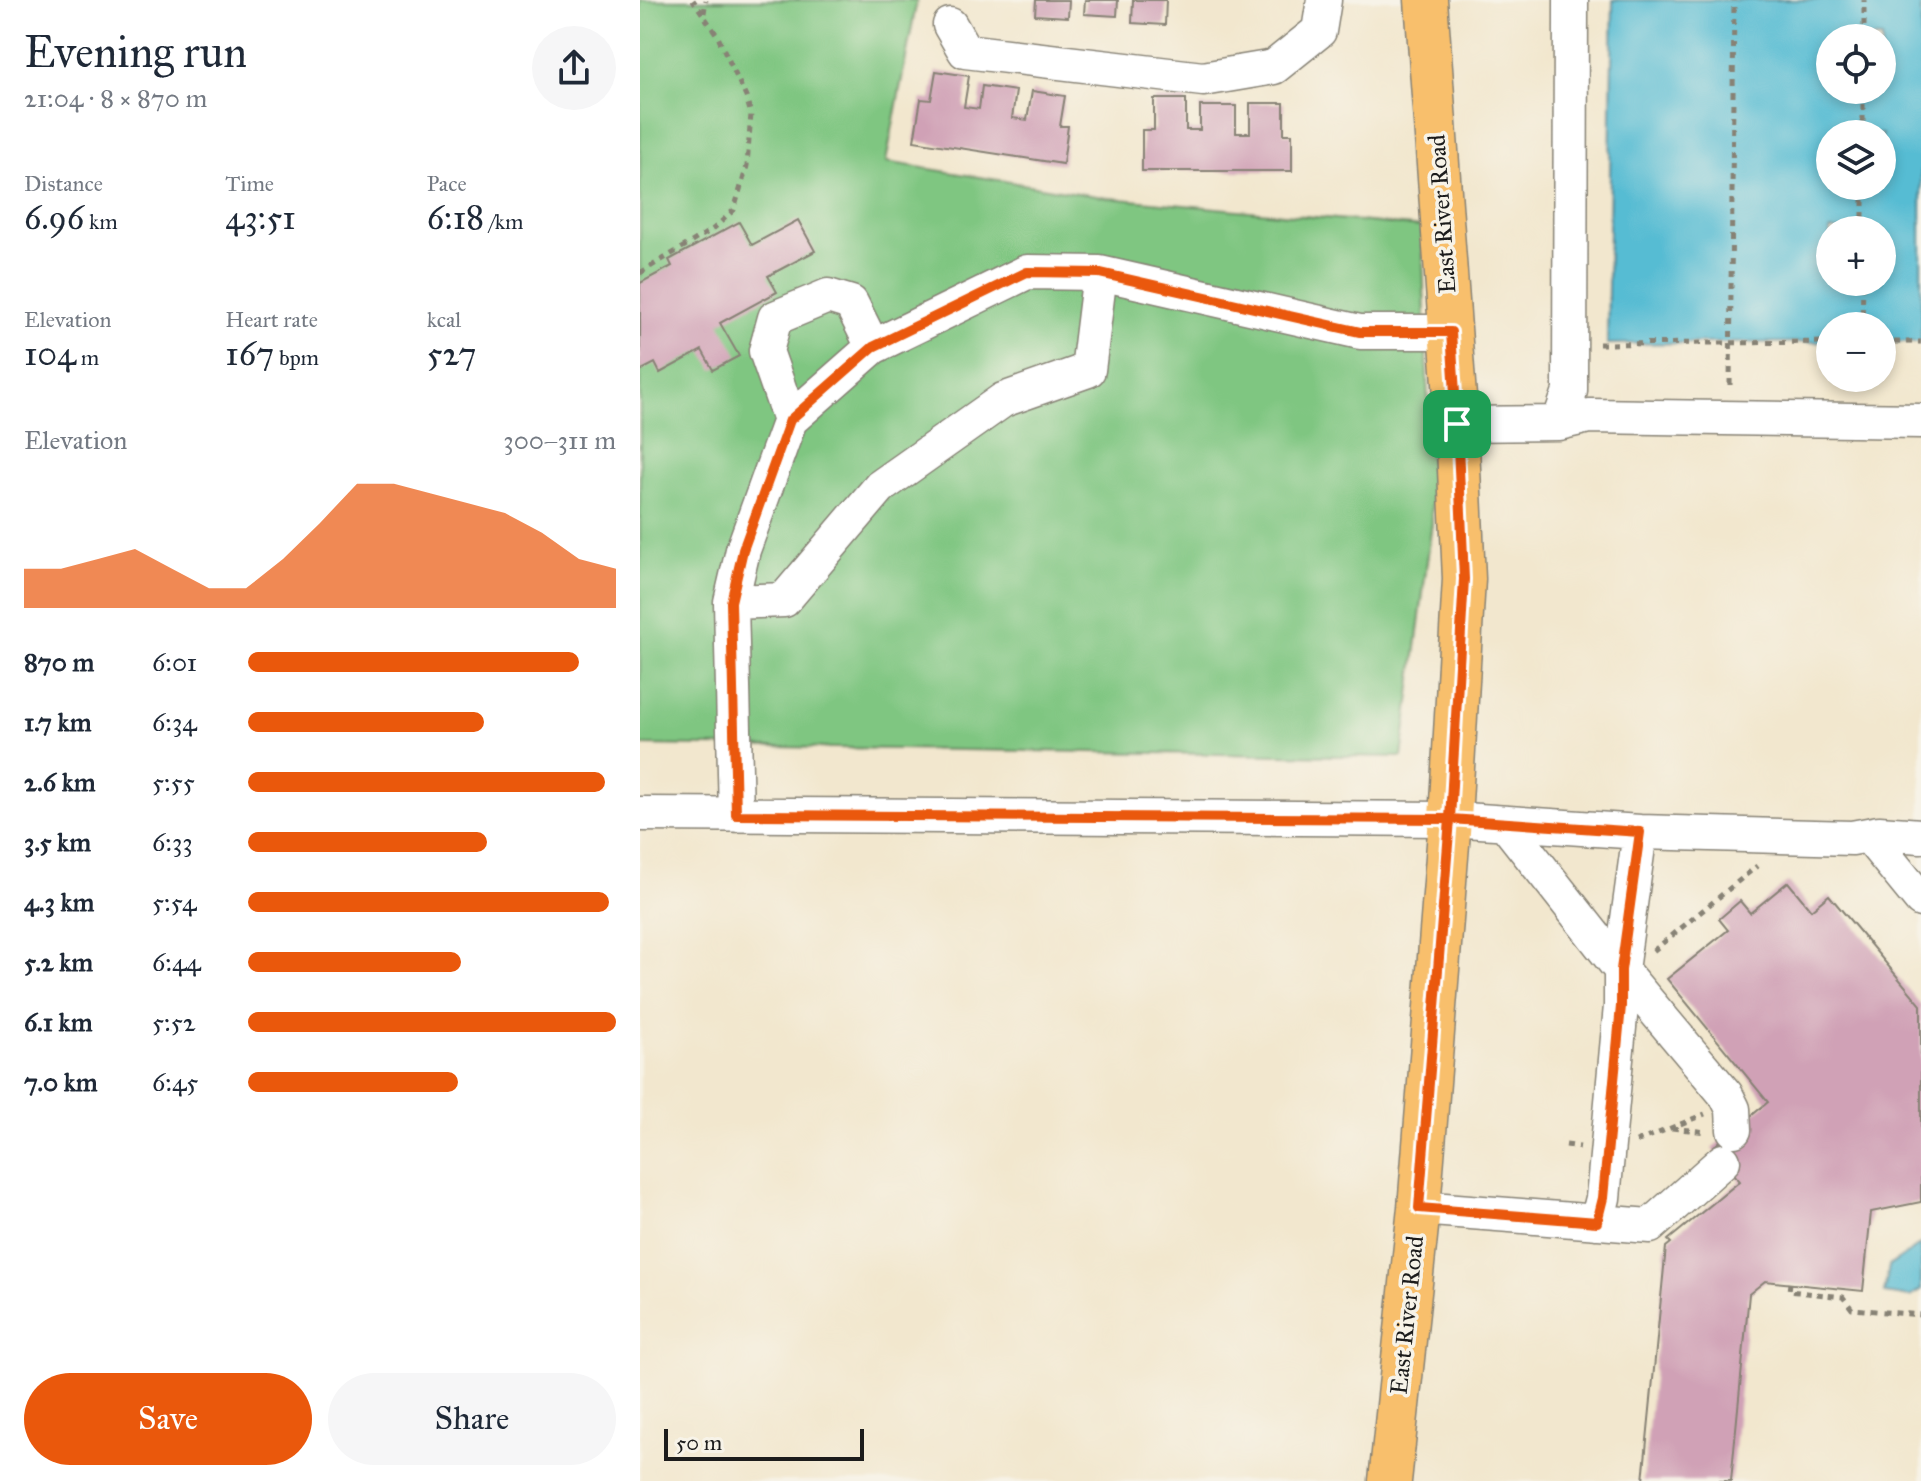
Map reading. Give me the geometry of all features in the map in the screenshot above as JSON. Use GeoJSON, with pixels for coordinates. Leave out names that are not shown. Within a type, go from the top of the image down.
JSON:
{"type":"FeatureCollection","features":[{"type":"Feature","properties":{"kind":"main road","name":"East River Road"},"geometry":{"type":"LineString","coordinates":[[1390,1481],[1419,1208],[1450,819],[1464,579],[1451,332],[1426,0]]}},
{"type":"Feature","properties":{"kind":"street"},"geometry":{"type":"LineString","coordinates":[[950,25],[965,51],[1203,79],[1274,67],[1319,31],[1324,0]]}},
{"type":"Feature","properties":{"kind":"street"},"geometry":{"type":"LineString","coordinates":[[1559,423],[1570,391],[1571,0]]}},
{"type":"Feature","properties":{"kind":"street"},"geometry":{"type":"LineString","coordinates":[[736,815],[731,602],[743,550],[790,420],[873,347],[1027,272],[1100,273],[1360,332],[1451,332]]}},
{"type":"Feature","properties":{"kind":"street"},"geometry":{"type":"LineString","coordinates":[[731,602],[784,600],[880,487],[1003,400],[1088,370],[1100,273]]}},
{"type":"Feature","properties":{"kind":"street"},"geometry":{"type":"LineString","coordinates":[[790,420],[766,351],[775,318],[828,296],[851,303],[873,347]]}},
{"type":"Feature","properties":{"kind":"street"},"geometry":{"type":"LineString","coordinates":[[1457,424],[1559,423],[1589,416],[1921,421]]}},
{"type":"Feature","properties":{"kind":"street"},"geometry":{"type":"LineString","coordinates":[[640,814],[1450,819],[1640,832],[1852,838],[1879,833],[1921,836]]}},
{"type":"Feature","properties":{"kind":"street"},"geometry":{"type":"LineString","coordinates":[[1419,1208],[1650,1226],[1712,1173],[1733,1109],[1636,962],[1505,823]]}},
{"type":"Feature","properties":{"kind":"street"},"geometry":{"type":"LineString","coordinates":[[1597,1222],[1603,1198],[1621,1006],[1636,962],[1640,832]]}},
{"type":"Feature","properties":{"kind":"street"},"geometry":{"type":"LineString","coordinates":[[1868,835],[1921,900]]}},
{"type":"Feature","properties":{"kind":"path"},"geometry":{"type":"LineString","coordinates":[[640,273],[713,229],[734,210],[747,166],[751,114],[746,97],[728,57],[693,0]]}},
{"type":"Feature","properties":{"kind":"path"},"geometry":{"type":"LineString","coordinates":[[704,14],[706,0]]}},
{"type":"Feature","properties":{"kind":"path"},"geometry":{"type":"LineString","coordinates":[[1730,385],[1734,0]]}},
{"type":"Feature","properties":{"kind":"path"},"geometry":{"type":"LineString","coordinates":[[1864,0],[1864,24]]}},
{"type":"Feature","properties":{"kind":"path"},"geometry":{"type":"LineString","coordinates":[[1607,344],[1816,342]]}},
{"type":"Feature","properties":{"kind":"path"},"geometry":{"type":"LineString","coordinates":[[1896,342],[1921,342]]}},
{"type":"Feature","properties":{"kind":"path"},"geometry":{"type":"LineString","coordinates":[[1636,962],[1765,860]]}},
{"type":"Feature","properties":{"kind":"path"},"geometry":{"type":"LineString","coordinates":[[1671,1128],[1723,1133]]}},
{"type":"Feature","properties":{"kind":"path"},"geometry":{"type":"LineString","coordinates":[[1631,1145],[1671,1128],[1723,1133]]}},
{"type":"Feature","properties":{"kind":"path"},"geometry":{"type":"LineString","coordinates":[[1790,1283],[1789,1291],[1843,1297],[1852,1309],[1921,1315]]}},
{"type":"Feature","properties":{"kind":"green space"},"geometry":{"type":"Polygon","coordinates":[[[640,0],[917,0],[886,162],[1109,198],[1422,227],[1432,523],[1402,757],[640,745],[640,0]]]}},
{"type":"Feature","properties":{"kind":"water"},"geometry":{"type":"Polygon","coordinates":[[[1613,0],[1921,0],[1921,342],[1896,342],[1896,312],[1816,312],[1816,342],[1607,344],[1613,0]]]}},
{"type":"Feature","properties":{"kind":"water"},"geometry":{"type":"Polygon","coordinates":[[[1921,1244],[1921,1289],[1910,1297],[1884,1293],[1889,1266],[1921,1244]]]}},
{"type":"Feature","properties":{"kind":"building"},"geometry":{"type":"Polygon","coordinates":[[[1036,0],[1069,0],[1068,17],[1035,15],[1036,0]]]}},
{"type":"Feature","properties":{"kind":"building"},"geometry":{"type":"Polygon","coordinates":[[[1085,0],[1118,0],[1117,16],[1084,14],[1085,0]]]}},
{"type":"Feature","properties":{"kind":"building"},"geometry":{"type":"Polygon","coordinates":[[[1133,0],[1166,0],[1165,25],[1132,23],[1133,0]]]}},
{"type":"Feature","properties":{"kind":"building"},"geometry":{"type":"Polygon","coordinates":[[[936,71],[969,76],[964,107],[979,109],[982,86],[1016,91],[1012,118],[1027,120],[1032,91],[1065,96],[1060,126],[1068,126],[1063,164],[914,141],[921,99],[931,100],[936,71]]]}},
{"type":"Feature","properties":{"kind":"building"},"geometry":{"type":"Polygon","coordinates":[[[1154,99],[1186,99],[1186,130],[1200,130],[1200,106],[1236,106],[1236,133],[1250,133],[1250,103],[1284,103],[1284,134],[1292,134],[1292,171],[1142,171],[1142,130],[1154,130],[1154,99]]]}},
{"type":"Feature","properties":{"kind":"building"},"geometry":{"type":"Polygon","coordinates":[[[798,220],[815,251],[768,276],[777,292],[720,323],[739,356],[713,370],[702,350],[660,373],[655,363],[640,371],[640,283],[672,266],[669,260],[739,222],[752,245],[798,220]]]}},
{"type":"Feature","properties":{"kind":"building"},"geometry":{"type":"Polygon","coordinates":[[[1788,882],[1811,910],[1829,895],[1921,1005],[1921,1202],[1871,1212],[1863,1291],[1765,1281],[1749,1294],[1731,1481],[1643,1481],[1666,1247],[1671,1243],[1668,1240],[1740,1181],[1712,1148],[1768,1102],[1667,979],[1728,930],[1719,919],[1740,901],[1750,913],[1788,882]]]}},
{"type":"Feature","properties":{"kind":"route"},"geometry":{"type":"LineString","coordinates":[[1457,424],[1451,332],[1360,332],[1100,273],[1027,272],[873,347],[790,420],[743,550],[731,602],[736,815],[1450,819],[1419,1208],[1597,1222],[1603,1198],[1621,1006],[1621,970],[1640,832],[1450,819],[1464,579],[1457,424]]}}]}
